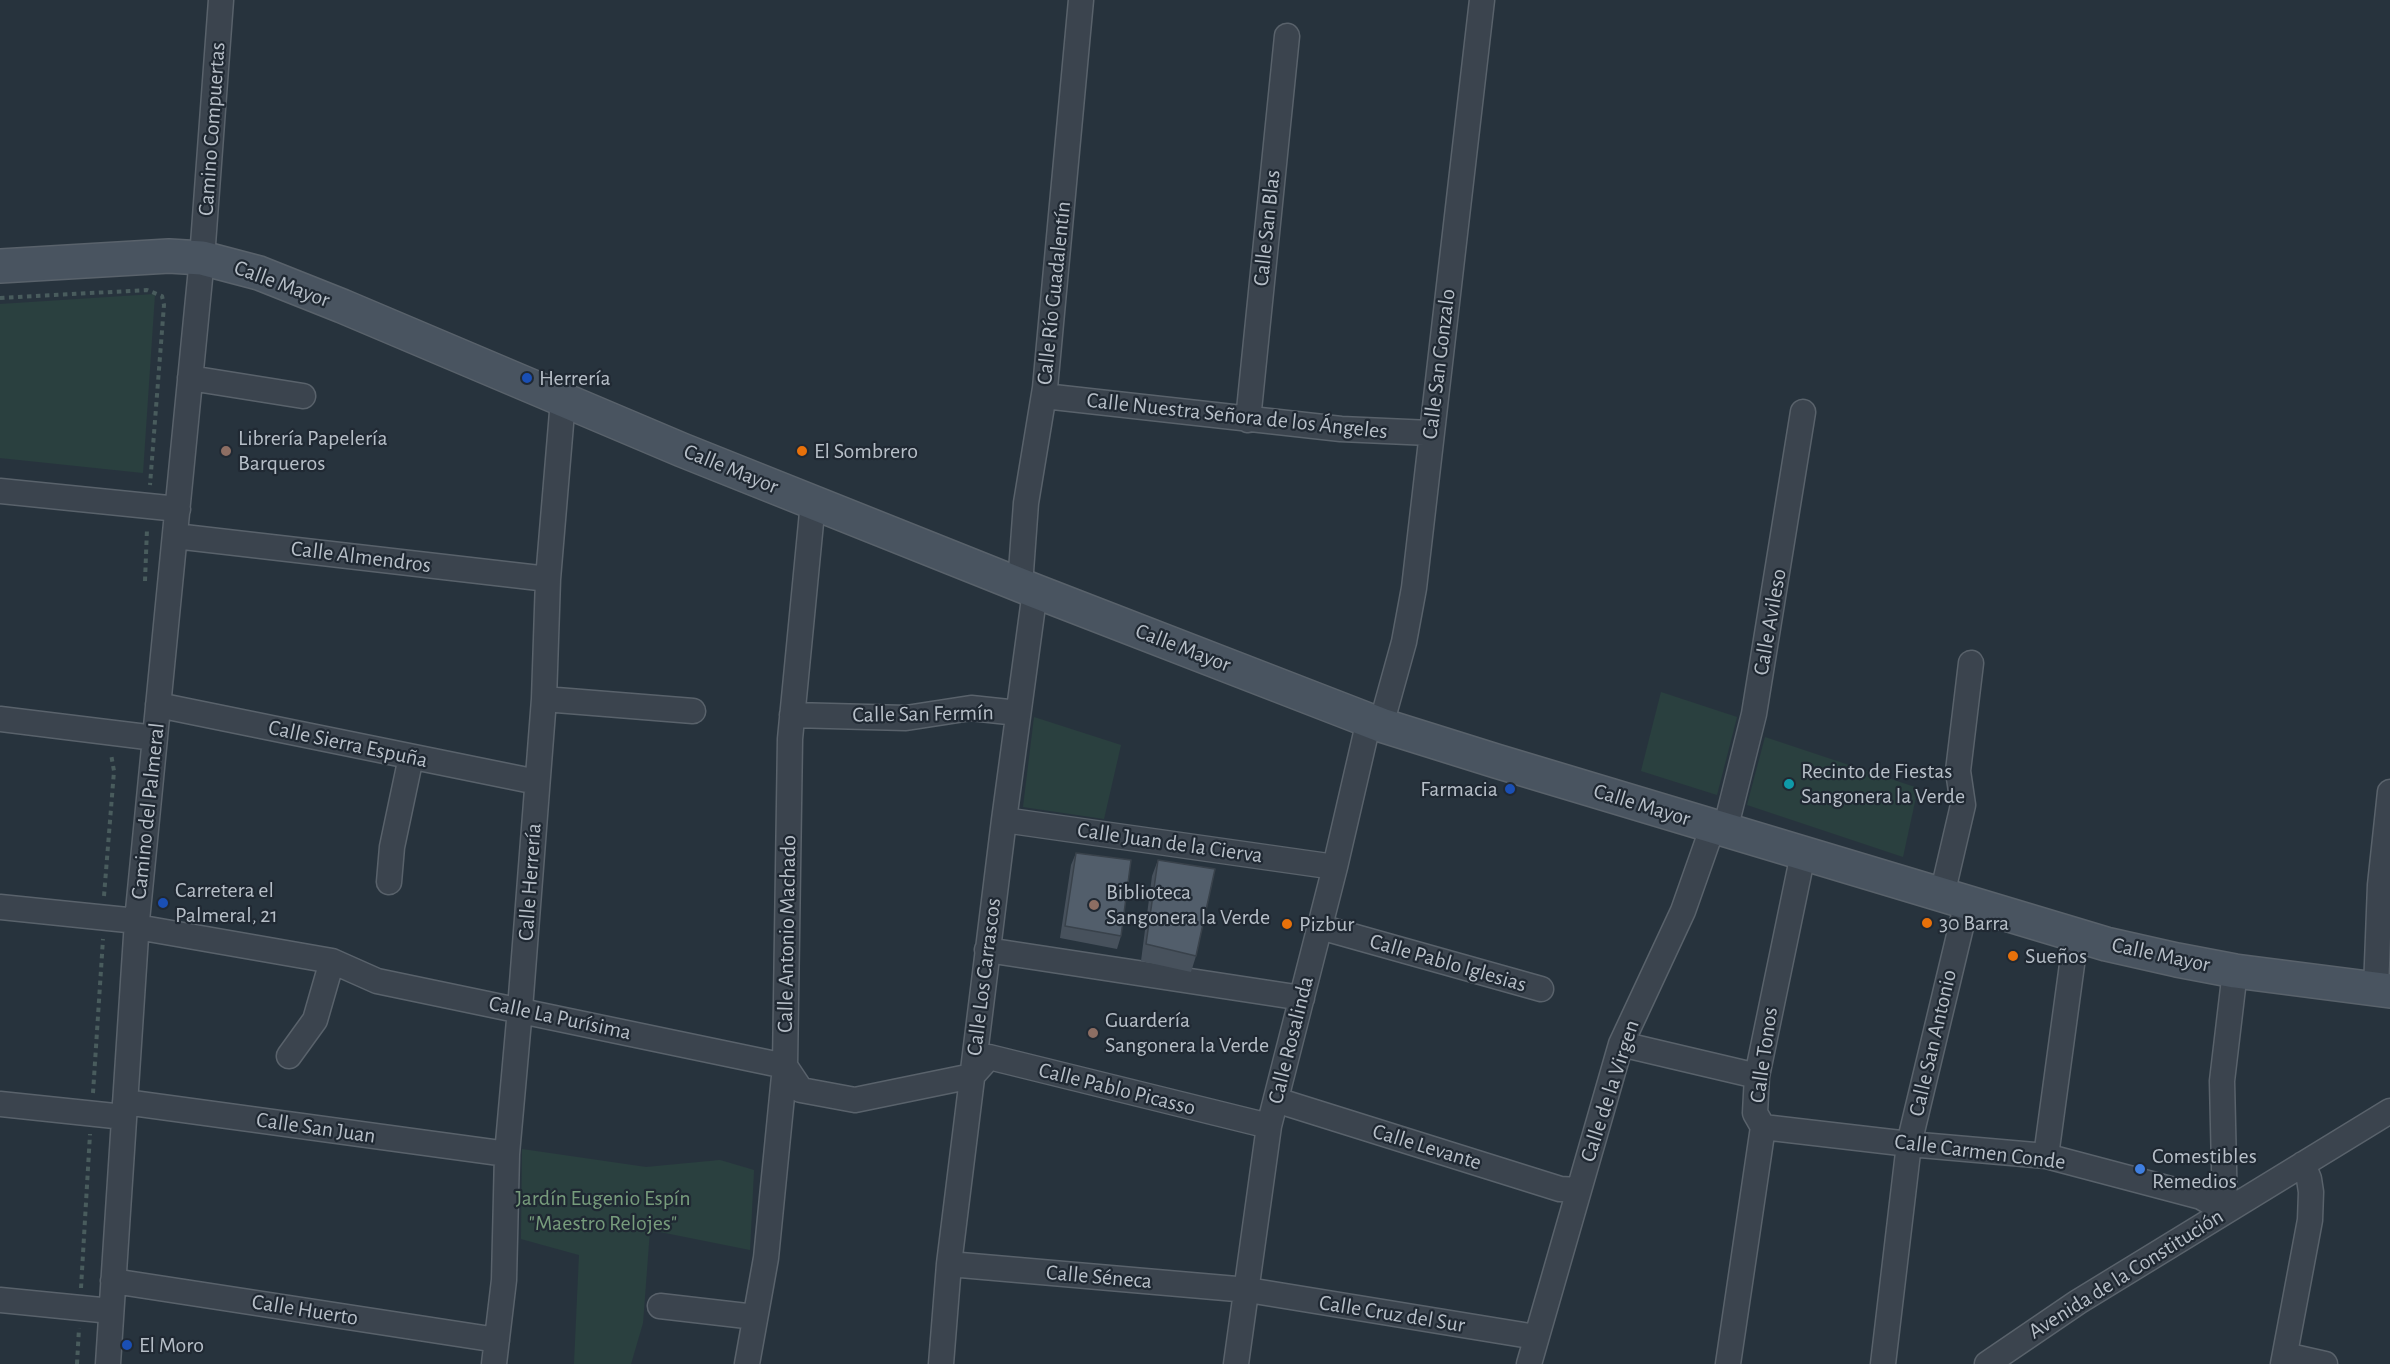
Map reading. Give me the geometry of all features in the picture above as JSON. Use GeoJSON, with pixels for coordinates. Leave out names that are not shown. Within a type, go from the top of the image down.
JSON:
{"type":"FeatureCollection","features":[{"type":"Feature","properties":{"kind":"street","name":"Camino Compuertas"},"geometry":{"type":"LineString","coordinates":[[202,258],[221,0]]}},
{"type":"Feature","properties":{"kind":"street","name":"Calle Río Guadalentín"},"geometry":{"type":"LineString","coordinates":[[1027,588],[1026,503],[1044,396],[1081,0]]}},
{"type":"Feature","properties":{"kind":"street","name":"Calle San Gonzalo"},"geometry":{"type":"LineString","coordinates":[[1375,722],[1404,642],[1414,588],[1430,433],[1482,0]]}},
{"type":"Feature","properties":{"kind":"street","name":"Calle San Blas"},"geometry":{"type":"LineString","coordinates":[[1248,420],[1287,36]]}},
{"type":"Feature","properties":{"kind":"street","name":"Calle Mayor"},"geometry":{"type":"LineString","coordinates":[[0,266],[152,256],[202,258],[259,273],[813,502],[1027,588],[1375,722],[1803,854],[2143,953],[2235,971],[2383,990]]}},
{"type":"Feature","properties":{"kind":"street","name":"Camino del Palmeral"},"geometry":{"type":"LineString","coordinates":[[108,1364],[137,924],[202,258]]}},
{"type":"Feature","properties":{"kind":"street"},"geometry":{"type":"LineString","coordinates":[[190,378],[303,396]]}},
{"type":"Feature","properties":{"kind":"street","name":"Calle Nuestra Señora de los Ángeles"},"geometry":{"type":"LineString","coordinates":[[1044,396],[1341,429],[1430,433]]}},
{"type":"Feature","properties":{"kind":"street","name":"Calle Herrería"},"geometry":{"type":"LineString","coordinates":[[494,1364],[504,1280],[507,1154],[544,699],[548,579],[563,400]]}},
{"type":"Feature","properties":{"kind":"street","name":"Calle Avileso"},"geometry":{"type":"LineString","coordinates":[[1719,828],[1754,714],[1803,412]]}},
{"type":"Feature","properties":{"kind":"street"},"geometry":{"type":"LineString","coordinates":[[0,491],[178,509]]}},
{"type":"Feature","properties":{"kind":"street","name":"Calle Antonio Machado"},"geometry":{"type":"LineString","coordinates":[[747,1364],[766,1258],[785,1066],[792,715],[813,502]]}},
{"type":"Feature","properties":{"kind":"street","name":"Calle Almendros"},"geometry":{"type":"LineString","coordinates":[[175,536],[548,579]]}},
{"type":"Feature","properties":{"kind":"street","name":"Calle Los Carrascos"},"geometry":{"type":"LineString","coordinates":[[941,1364],[949,1264],[1018,713],[1027,588]]}},
{"type":"Feature","properties":{"kind":"street","name":"Calle San Antonio"},"geometry":{"type":"LineString","coordinates":[[1883,1364],[1909,1144],[1954,898],[1963,805],[1958,771],[1971,663]]}},
{"type":"Feature","properties":{"kind":"street"},"geometry":{"type":"LineString","coordinates":[[544,699],[693,711]]}},
{"type":"Feature","properties":{"kind":"street","name":"Calle Sierra Espuña"},"geometry":{"type":"LineString","coordinates":[[159,705],[537,782]]}},
{"type":"Feature","properties":{"kind":"street","name":"Calle San Fermín"},"geometry":{"type":"LineString","coordinates":[[792,715],[906,718],[971,708],[1018,713]]}},
{"type":"Feature","properties":{"kind":"street"},"geometry":{"type":"LineString","coordinates":[[0,718],[155,738]]}},
{"type":"Feature","properties":{"kind":"street","name":"Calle Rosalinda"},"geometry":{"type":"LineString","coordinates":[[1236,1364],[1269,1126],[1335,867],[1375,722]]}},
{"type":"Feature","properties":{"kind":"street"},"geometry":{"type":"LineString","coordinates":[[389,882],[392,847],[411,757]]}},
{"type":"Feature","properties":{"kind":"street"},"geometry":{"type":"LineString","coordinates":[[2383,990],[2380,885],[2390,792]]}},
{"type":"Feature","properties":{"kind":"street","name":"Calle Juan de la Cierva"},"geometry":{"type":"LineString","coordinates":[[1004,820],[1335,867]]}},
{"type":"Feature","properties":{"kind":"street","name":"Calle de la Virgen"},"geometry":{"type":"LineString","coordinates":[[1529,1364],[1621,1044],[1719,828]]}},
{"type":"Feature","properties":{"kind":"street","name":"Calle Tonos"},"geometry":{"type":"LineString","coordinates":[[1728,1364],[1763,1127],[1755,1113],[1757,1076],[1803,854]]}},
{"type":"Feature","properties":{"kind":"street","name":"Calle La Purísima"},"geometry":{"type":"LineString","coordinates":[[0,907],[102,917],[332,961],[377,981],[785,1066]]}},
{"type":"Feature","properties":{"kind":"street","name":"Calle Pablo Iglesias"},"geometry":{"type":"LineString","coordinates":[[1320,927],[1541,989]]}},
{"type":"Feature","properties":{"kind":"street"},"geometry":{"type":"LineString","coordinates":[[2046,1156],[2076,935]]}},
{"type":"Feature","properties":{"kind":"street"},"geometry":{"type":"LineString","coordinates":[[987,950],[1302,998]]}},
{"type":"Feature","properties":{"kind":"street"},"geometry":{"type":"LineString","coordinates":[[289,1056],[315,1020],[332,961]]}},
{"type":"Feature","properties":{"kind":"street"},"geometry":{"type":"LineString","coordinates":[[2225,1211],[2222,1081],[2235,971]]}},
{"type":"Feature","properties":{"kind":"street"},"geometry":{"type":"LineString","coordinates":[[1621,1044],[1757,1076]]}},
{"type":"Feature","properties":{"kind":"street","name":"Calle Pablo Picasso"},"geometry":{"type":"LineString","coordinates":[[972,1076],[988,1057],[1269,1126]]}},
{"type":"Feature","properties":{"kind":"street"},"geometry":{"type":"LineString","coordinates":[[785,1066],[801,1090],[855,1100],[972,1076]]}},
{"type":"Feature","properties":{"kind":"street","name":"Calle Levante"},"geometry":{"type":"LineString","coordinates":[[1276,1100],[1560,1189],[1578,1190]]}},
{"type":"Feature","properties":{"kind":"street","name":"Calle San Juan"},"geometry":{"type":"LineString","coordinates":[[0,1104],[92,1114],[125,1110],[507,1154]]}},
{"type":"Feature","properties":{"kind":"street","name":"Avenida de la Constitución"},"geometry":{"type":"LineString","coordinates":[[1987,1364],[2078,1302],[2390,1111]]}},
{"type":"Feature","properties":{"kind":"street","name":"Calle Carmen Conde"},"geometry":{"type":"LineString","coordinates":[[1763,1127],[1909,1144],[2046,1156],[2201,1197],[2225,1211]]}},
{"type":"Feature","properties":{"kind":"street"},"geometry":{"type":"LineString","coordinates":[[2303,1164],[2311,1192],[2310,1220],[2284,1360],[2325,1364]]}},
{"type":"Feature","properties":{"kind":"street","name":"Calle Séneca"},"geometry":{"type":"LineString","coordinates":[[949,1264],[1248,1290]]}},
{"type":"Feature","properties":{"kind":"street","name":"Calle Huerto"},"geometry":{"type":"LineString","coordinates":[[113,1281],[497,1340]]}},
{"type":"Feature","properties":{"kind":"street","name":"Calle Cruz del Sur"},"geometry":{"type":"LineString","coordinates":[[1248,1290],[1536,1337]]}},
{"type":"Feature","properties":{"kind":"street"},"geometry":{"type":"LineString","coordinates":[[0,1300],[111,1311]]}},
{"type":"Feature","properties":{"kind":"street"},"geometry":{"type":"LineString","coordinates":[[660,1306],[755,1317]]}},
{"type":"Feature","properties":{"kind":"path"},"geometry":{"type":"LineString","coordinates":[[0,298],[147,290],[162,296],[164,305],[148,506],[145,589]]}},
{"type":"Feature","properties":{"kind":"path"},"geometry":{"type":"LineString","coordinates":[[77,1364],[102,917],[114,771],[111,752],[116,732]]}},
{"type":"Feature","properties":{"kind":"green space"},"geometry":{"type":"Polygon","coordinates":[[[155,294],[143,473],[0,458],[0,304],[155,294]]]}},
{"type":"Feature","properties":{"kind":"green space"},"geometry":{"type":"Polygon","coordinates":[[[1661,692],[1737,717],[1717,795],[1641,771],[1661,692]]]}},
{"type":"Feature","properties":{"kind":"green space"},"geometry":{"type":"Polygon","coordinates":[[[1034,717],[1121,745],[1104,819],[1023,807],[1034,717]]]}},
{"type":"Feature","properties":{"kind":"green space"},"geometry":{"type":"Polygon","coordinates":[[[1765,737],[1918,788],[1903,857],[1747,805],[1765,737]]]}},
{"type":"Feature","properties":{"kind":"green space","name":"Jardín Eugenio Espín \"Maestro Relojes\""},"geometry":{"type":"Polygon","coordinates":[[[522,1149],[646,1167],[720,1160],[754,1170],[750,1250],[650,1230],[643,1323],[631,1364],[574,1364],[579,1255],[521,1239],[522,1149]]]}},
{"type":"Feature","properties":{"kind":"building","name":"Biblioteca Sangonera la Verde"},"geometry":{"type":"Polygon","coordinates":[[[1076,853],[1131,860],[1121,936],[1065,926],[1076,853]]]}},
{"type":"Feature","properties":{"kind":"building"},"geometry":{"type":"Polygon","coordinates":[[[1158,860],[1215,869],[1196,956],[1146,944],[1158,860]]]}},
{"type":"Feature","properties":{"kind":"place","name":"Herrería"},"geometry":{"type":"Point","coordinates":[527,378]}},
{"type":"Feature","properties":{"kind":"place","name":"Librería Papelería Barqueros"},"geometry":{"type":"Point","coordinates":[226,451]}},
{"type":"Feature","properties":{"kind":"place","name":"El Sombrero"},"geometry":{"type":"Point","coordinates":[802,451]}},
{"type":"Feature","properties":{"kind":"place","name":"Recinto de Fiestas Sangonera la Verde"},"geometry":{"type":"Point","coordinates":[1789,784]}},
{"type":"Feature","properties":{"kind":"place","name":"Farmacia"},"geometry":{"type":"Point","coordinates":[1510,789]}},
{"type":"Feature","properties":{"kind":"place","name":"Carretera el Palmeral, 21"},"geometry":{"type":"Point","coordinates":[163,903]}},
{"type":"Feature","properties":{"kind":"place","name":"Biblioteca Sangonera la Verde"},"geometry":{"type":"Point","coordinates":[1094,905]}},
{"type":"Feature","properties":{"kind":"place","name":"30 Barra"},"geometry":{"type":"Point","coordinates":[1927,923]}},
{"type":"Feature","properties":{"kind":"place","name":"Pizbur"},"geometry":{"type":"Point","coordinates":[1287,924]}},
{"type":"Feature","properties":{"kind":"place","name":"Sueños"},"geometry":{"type":"Point","coordinates":[2013,956]}},
{"type":"Feature","properties":{"kind":"place","name":"Guardería Sangonera la Verde"},"geometry":{"type":"Point","coordinates":[1093,1033]}},
{"type":"Feature","properties":{"kind":"place","name":"Comestibles Remedios"},"geometry":{"type":"Point","coordinates":[2140,1169]}},
{"type":"Feature","properties":{"kind":"place","name":"El Moro"},"geometry":{"type":"Point","coordinates":[127,1345]}}]}
